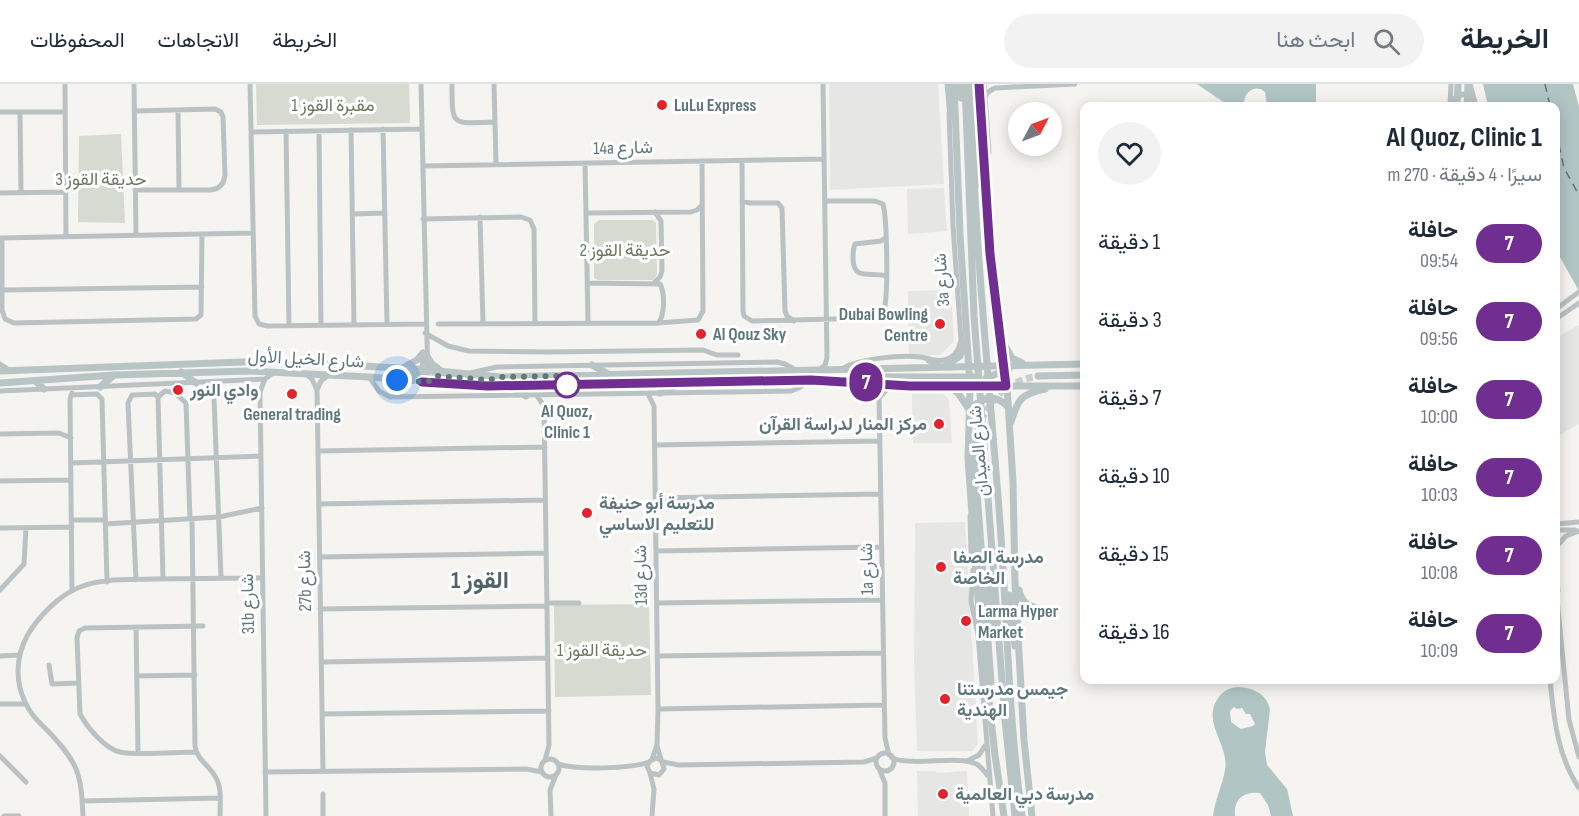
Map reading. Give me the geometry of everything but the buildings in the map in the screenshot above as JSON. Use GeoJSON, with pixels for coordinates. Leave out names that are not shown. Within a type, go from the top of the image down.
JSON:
{"type":"FeatureCollection","features":[{"type":"Feature","properties":{"kind":"main road"},"geometry":{"type":"LineString","coordinates":[[948,84],[956,146]]}},
{"type":"Feature","properties":{"kind":"main road"},"geometry":{"type":"LineString","coordinates":[[954,84],[960,234],[970,377],[968,458],[979,612],[1004,816]]}},
{"type":"Feature","properties":{"kind":"main road"},"geometry":{"type":"LineString","coordinates":[[960,84],[962,132],[966,142]]}},
{"type":"Feature","properties":{"kind":"main road","name":"شارع الميدان"},"geometry":{"type":"LineString","coordinates":[[965,84],[974,316],[1005,720],[1015,816]]}},
{"type":"Feature","properties":{"kind":"main road","name":"شارع الميدان"},"geometry":{"type":"LineString","coordinates":[[971,84],[983,317],[1004,572],[1011,721],[1022,816]]}},
{"type":"Feature","properties":{"kind":"main road"},"geometry":{"type":"LineString","coordinates":[[979,84],[990,254],[1008,407],[1024,740],[1032,816]]}},
{"type":"Feature","properties":{"kind":"main road"},"geometry":{"type":"LineString","coordinates":[[1453,102],[1458,84]]}},
{"type":"Feature","properties":{"kind":"main road"},"geometry":{"type":"LineString","coordinates":[[1467,102],[1469,84]]}},
{"type":"Feature","properties":{"kind":"main road"},"geometry":{"type":"LineString","coordinates":[[975,187],[979,180],[979,141],[982,129]]}},
{"type":"Feature","properties":{"kind":"main road"},"geometry":{"type":"LineString","coordinates":[[953,226],[960,234]]}},
{"type":"Feature","properties":{"kind":"main road"},"geometry":{"type":"LineString","coordinates":[[966,324],[970,330],[973,357],[998,386],[1008,407]]}},
{"type":"Feature","properties":{"kind":"main road"},"geometry":{"type":"LineString","coordinates":[[929,360],[942,367],[957,359],[962,352],[966,324]]}},
{"type":"Feature","properties":{"kind":"main road"},"geometry":{"type":"LineString","coordinates":[[1001,337],[1009,355],[1015,361],[1027,365]]}},
{"type":"Feature","properties":{"kind":"main road"},"geometry":{"type":"LineString","coordinates":[[401,368],[425,355],[432,364],[443,371]]}},
{"type":"Feature","properties":{"kind":"main road","name":"شارع الخيل الأول"},"geometry":{"type":"LineString","coordinates":[[0,371],[261,361],[401,368],[424,376],[443,371],[500,377],[1080,364]]}},
{"type":"Feature","properties":{"kind":"main road"},"geometry":{"type":"LineString","coordinates":[[592,365],[610,375]]}},
{"type":"Feature","properties":{"kind":"main road"},"geometry":{"type":"LineString","coordinates":[[969,366],[1006,386]]}},
{"type":"Feature","properties":{"kind":"main road"},"geometry":{"type":"LineString","coordinates":[[970,386],[1005,367]]}},
{"type":"Feature","properties":{"kind":"main road"},"geometry":{"type":"LineString","coordinates":[[181,372],[196,383]]}},
{"type":"Feature","properties":{"kind":"main road","name":"شارع الخيل الأول"},"geometry":{"type":"LineString","coordinates":[[0,382],[181,372],[275,372],[381,378],[424,376],[510,386],[811,380],[948,386],[1080,386]]}},
{"type":"Feature","properties":{"kind":"main road"},"geometry":{"type":"LineString","coordinates":[[100,387],[114,375]]}},
{"type":"Feature","properties":{"kind":"main road"},"geometry":{"type":"LineString","coordinates":[[859,382],[871,377],[987,375]]}},
{"type":"Feature","properties":{"kind":"main road"},"geometry":{"type":"LineString","coordinates":[[1038,376],[1080,375]]}},
{"type":"Feature","properties":{"kind":"main road"},"geometry":{"type":"LineString","coordinates":[[424,376],[489,380],[500,377]]}},
{"type":"Feature","properties":{"kind":"main road"},"geometry":{"type":"LineString","coordinates":[[35,381],[44,389]]}},
{"type":"Feature","properties":{"kind":"main road"},"geometry":{"type":"LineString","coordinates":[[660,393],[683,383]]}},
{"type":"Feature","properties":{"kind":"main road"},"geometry":{"type":"LineString","coordinates":[[510,386],[526,396]]}},
{"type":"Feature","properties":{"kind":"main road"},"geometry":{"type":"LineString","coordinates":[[948,386],[961,397],[969,411]]}},
{"type":"Feature","properties":{"kind":"main road"},"geometry":{"type":"LineString","coordinates":[[1009,427],[1018,403],[1025,395],[1056,386]]}},
{"type":"Feature","properties":{"kind":"main road"},"geometry":{"type":"LineString","coordinates":[[969,411],[977,403],[987,398],[999,399],[1008,407]]}},
{"type":"Feature","properties":{"kind":"main road"},"geometry":{"type":"LineString","coordinates":[[979,425],[975,438],[975,458],[991,682],[987,689]]}},
{"type":"Feature","properties":{"kind":"main road"},"geometry":{"type":"LineString","coordinates":[[989,649],[992,643],[990,557],[992,552]]}},
{"type":"Feature","properties":{"kind":"main road"},"geometry":{"type":"LineString","coordinates":[[1004,572],[1007,579],[1014,643],[1020,653]]}},
{"type":"Feature","properties":{"kind":"main road"},"geometry":{"type":"LineString","coordinates":[[1015,583],[1023,600],[1036,608]]}},
{"type":"Feature","properties":{"kind":"street"},"geometry":{"type":"LineString","coordinates":[[65,84],[66,237]]}},
{"type":"Feature","properties":{"kind":"street"},"geometry":{"type":"LineString","coordinates":[[134,84],[136,235]]}},
{"type":"Feature","properties":{"kind":"street"},"geometry":{"type":"LineString","coordinates":[[250,84],[255,316],[259,324],[289,326],[425,324]]}},
{"type":"Feature","properties":{"kind":"street"},"geometry":{"type":"LineString","coordinates":[[421,84],[424,376]]}},
{"type":"Feature","properties":{"kind":"street"},"geometry":{"type":"LineString","coordinates":[[452,84],[452,114],[455,120],[461,123],[495,122]]}},
{"type":"Feature","properties":{"kind":"street"},"geometry":{"type":"LineString","coordinates":[[494,84],[496,164]]}},
{"type":"Feature","properties":{"kind":"street"},"geometry":{"type":"LineString","coordinates":[[819,370],[825,365],[827,358],[823,84]]}},
{"type":"Feature","properties":{"kind":"street","name":"3a شارع"},"geometry":{"type":"LineString","coordinates":[[839,370],[855,363],[888,359],[916,357],[943,360],[956,352],[960,343],[948,84]]}},
{"type":"Feature","properties":{"kind":"street"},"geometry":{"type":"LineString","coordinates":[[985,161],[988,152],[985,84],[995,88]]}},
{"type":"Feature","properties":{"kind":"street"},"geometry":{"type":"LineString","coordinates":[[1009,87],[1020,84]]}},
{"type":"Feature","properties":{"kind":"street"},"geometry":{"type":"LineString","coordinates":[[984,98],[995,88],[1075,84]]}},
{"type":"Feature","properties":{"kind":"street"},"geometry":{"type":"LineString","coordinates":[[1451,84],[1452,102]]}},
{"type":"Feature","properties":{"kind":"street"},"geometry":{"type":"LineString","coordinates":[[1469,84],[1475,102]]}},
{"type":"Feature","properties":{"kind":"street"},"geometry":{"type":"LineString","coordinates":[[1452,102],[1463,94],[1474,102]]}},
{"type":"Feature","properties":{"kind":"street"},"geometry":{"type":"LineString","coordinates":[[134,111],[215,109],[220,111],[223,117],[225,175],[223,184],[216,189],[135,190]]}},
{"type":"Feature","properties":{"kind":"street"},"geometry":{"type":"LineString","coordinates":[[178,110],[179,190]]}},
{"type":"Feature","properties":{"kind":"street"},"geometry":{"type":"LineString","coordinates":[[0,112],[65,112]]}},
{"type":"Feature","properties":{"kind":"street"},"geometry":{"type":"LineString","coordinates":[[20,112],[21,193]]}},
{"type":"Feature","properties":{"kind":"street"},"geometry":{"type":"LineString","coordinates":[[383,129],[387,324]]}},
{"type":"Feature","properties":{"kind":"street"},"geometry":{"type":"LineString","coordinates":[[251,132],[422,129]]}},
{"type":"Feature","properties":{"kind":"street"},"geometry":{"type":"LineString","coordinates":[[351,130],[354,325]]}},
{"type":"Feature","properties":{"kind":"street"},"geometry":{"type":"LineString","coordinates":[[286,131],[289,326]]}},
{"type":"Feature","properties":{"kind":"street"},"geometry":{"type":"LineString","coordinates":[[319,131],[321,325]]}},
{"type":"Feature","properties":{"kind":"street","name":"14a شارع"},"geometry":{"type":"LineString","coordinates":[[423,166],[824,159]]}},
{"type":"Feature","properties":{"kind":"street"},"geometry":{"type":"LineString","coordinates":[[438,324],[657,323],[695,321],[701,318],[703,311],[702,161]]}},
{"type":"Feature","properties":{"kind":"street"},"geometry":{"type":"LineString","coordinates":[[742,161],[744,316],[752,321],[881,316],[885,308],[886,276],[884,207],[880,202],[825,201]]}},
{"type":"Feature","properties":{"kind":"street"},"geometry":{"type":"LineString","coordinates":[[585,163],[588,322]]}},
{"type":"Feature","properties":{"kind":"street"},"geometry":{"type":"LineString","coordinates":[[0,193],[66,192]]}},
{"type":"Feature","properties":{"kind":"street"},"geometry":{"type":"LineString","coordinates":[[742,201],[775,203],[782,208],[784,311],[794,321]]}},
{"type":"Feature","properties":{"kind":"street"},"geometry":{"type":"LineString","coordinates":[[586,213],[694,211],[702,206]]}},
{"type":"Feature","properties":{"kind":"street"},"geometry":{"type":"LineString","coordinates":[[352,214],[385,213]]}},
{"type":"Feature","properties":{"kind":"street"},"geometry":{"type":"LineString","coordinates":[[654,283],[662,272],[661,221],[655,213]]}},
{"type":"Feature","properties":{"kind":"street"},"geometry":{"type":"LineString","coordinates":[[423,219],[524,217],[532,222],[535,323]]}},
{"type":"Feature","properties":{"kind":"street"},"geometry":{"type":"LineString","coordinates":[[480,218],[483,323]]}},
{"type":"Feature","properties":{"kind":"street"},"geometry":{"type":"LineString","coordinates":[[202,234],[201,315],[193,320],[14,323],[5,319],[3,315],[1,238],[136,235],[253,233]]}},
{"type":"Feature","properties":{"kind":"street"},"geometry":{"type":"LineString","coordinates":[[885,238],[881,241],[855,244],[853,264],[854,270],[859,274],[886,276]]}},
{"type":"Feature","properties":{"kind":"street"},"geometry":{"type":"LineString","coordinates":[[587,283],[660,284],[662,318],[657,323]]}},
{"type":"Feature","properties":{"kind":"street"},"geometry":{"type":"LineString","coordinates":[[2,290],[201,287]]}},
{"type":"Feature","properties":{"kind":"street"},"geometry":{"type":"LineString","coordinates":[[1560,306],[1579,292]]}},
{"type":"Feature","properties":{"kind":"street"},"geometry":{"type":"LineString","coordinates":[[1560,317],[1579,303]]}},
{"type":"Feature","properties":{"kind":"street"},"geometry":{"type":"LineString","coordinates":[[425,333],[448,346],[469,351],[703,350],[715,355],[738,355]]}},
{"type":"Feature","properties":{"kind":"street"},"geometry":{"type":"LineString","coordinates":[[827,358],[839,370]]}},
{"type":"Feature","properties":{"kind":"street"},"geometry":{"type":"LineString","coordinates":[[470,373],[497,367],[777,362],[798,371]]}},
{"type":"Feature","properties":{"kind":"street"},"geometry":{"type":"LineString","coordinates":[[0,364],[9,370]]}},
{"type":"Feature","properties":{"kind":"street"},"geometry":{"type":"LineString","coordinates":[[0,391],[252,381],[265,379],[275,372]]}},
{"type":"Feature","properties":{"kind":"street"},"geometry":{"type":"LineString","coordinates":[[306,374],[312,379],[317,390]]}},
{"type":"Feature","properties":{"kind":"street"},"geometry":{"type":"LineString","coordinates":[[317,390],[321,381],[329,375]]}},
{"type":"Feature","properties":{"kind":"street"},"geometry":{"type":"LineString","coordinates":[[369,377],[379,391],[390,398],[790,391],[811,380]]}},
{"type":"Feature","properties":{"kind":"street","name":"31b شارع"},"geometry":{"type":"LineString","coordinates":[[265,379],[260,392],[266,816]]}},
{"type":"Feature","properties":{"kind":"street"},"geometry":{"type":"LineString","coordinates":[[252,381],[260,392]]}},
{"type":"Feature","properties":{"kind":"street"},"geometry":{"type":"LineString","coordinates":[[859,382],[877,391],[879,398]]}},
{"type":"Feature","properties":{"kind":"street"},"geometry":{"type":"LineString","coordinates":[[879,398],[892,384]]}},
{"type":"Feature","properties":{"kind":"street"},"geometry":{"type":"LineString","coordinates":[[72,591],[70,426],[71,397],[78,387]]}},
{"type":"Feature","properties":{"kind":"street"},"geometry":{"type":"LineString","coordinates":[[59,389],[71,397]]}},
{"type":"Feature","properties":{"kind":"street","name":"27b شارع"},"geometry":{"type":"LineString","coordinates":[[317,390],[323,771]]}},
{"type":"Feature","properties":{"kind":"street"},"geometry":{"type":"LineString","coordinates":[[158,397],[165,391],[175,393],[186,403],[193,579],[196,752],[216,777],[220,816]]}},
{"type":"Feature","properties":{"kind":"street","name":"13d شارع"},"geometry":{"type":"LineString","coordinates":[[660,393],[654,406],[657,745],[662,761]]}},
{"type":"Feature","properties":{"kind":"street"},"geometry":{"type":"LineString","coordinates":[[71,397],[97,394],[102,399],[107,582]]}},
{"type":"Feature","properties":{"kind":"street"},"geometry":{"type":"LineString","coordinates":[[136,580],[128,403],[134,395],[155,394],[158,397]]}},
{"type":"Feature","properties":{"kind":"street","name":"13d شارع"},"geometry":{"type":"LineString","coordinates":[[648,394],[654,406]]}},
{"type":"Feature","properties":{"kind":"street"},"geometry":{"type":"LineString","coordinates":[[536,395],[544,406],[549,745],[543,773],[550,790]]}},
{"type":"Feature","properties":{"kind":"street"},"geometry":{"type":"LineString","coordinates":[[544,406],[551,395]]}},
{"type":"Feature","properties":{"kind":"street"},"geometry":{"type":"LineString","coordinates":[[158,397],[163,579]]}},
{"type":"Feature","properties":{"kind":"street"},"geometry":{"type":"LineString","coordinates":[[214,398],[221,578]]}},
{"type":"Feature","properties":{"kind":"street","name":"1a شارع"},"geometry":{"type":"LineString","coordinates":[[879,398],[885,738],[891,768]]}},
{"type":"Feature","properties":{"kind":"street"},"geometry":{"type":"LineString","coordinates":[[59,433],[70,426]]}},
{"type":"Feature","properties":{"kind":"street"},"geometry":{"type":"LineString","coordinates":[[0,434],[59,433],[71,438]]}},
{"type":"Feature","properties":{"kind":"street"},"geometry":{"type":"LineString","coordinates":[[655,445],[880,441]]}},
{"type":"Feature","properties":{"kind":"street"},"geometry":{"type":"LineString","coordinates":[[318,451],[545,447]]}},
{"type":"Feature","properties":{"kind":"street"},"geometry":{"type":"LineString","coordinates":[[71,463],[261,456]]}},
{"type":"Feature","properties":{"kind":"street"},"geometry":{"type":"LineString","coordinates":[[0,481],[71,480]]}},
{"type":"Feature","properties":{"kind":"street"},"geometry":{"type":"LineString","coordinates":[[656,498],[880,494]]}},
{"type":"Feature","properties":{"kind":"street"},"geometry":{"type":"LineString","coordinates":[[319,504],[545,500]]}},
{"type":"Feature","properties":{"kind":"street"},"geometry":{"type":"LineString","coordinates":[[0,528],[219,517],[262,508]]}},
{"type":"Feature","properties":{"kind":"street","name":"شارع الميدان"},"geometry":{"type":"LineString","coordinates":[[972,509],[969,521],[973,576],[970,597],[978,635],[988,778],[993,816]]}},
{"type":"Feature","properties":{"kind":"street"},"geometry":{"type":"LineString","coordinates":[[1560,523],[1579,522]]}},
{"type":"Feature","properties":{"kind":"street"},"geometry":{"type":"LineString","coordinates":[[0,590],[24,564],[26,528]]}},
{"type":"Feature","properties":{"kind":"street"},"geometry":{"type":"LineString","coordinates":[[1560,530],[1579,531]]}},
{"type":"Feature","properties":{"kind":"street"},"geometry":{"type":"LineString","coordinates":[[1560,543],[1566,536],[1579,531]]}},
{"type":"Feature","properties":{"kind":"street"},"geometry":{"type":"LineString","coordinates":[[656,550],[881,547]]}},
{"type":"Feature","properties":{"kind":"street"},"geometry":{"type":"LineString","coordinates":[[320,557],[546,553]]}},
{"type":"Feature","properties":{"kind":"street"},"geometry":{"type":"LineString","coordinates":[[72,570],[80,587]]}},
{"type":"Feature","properties":{"kind":"street"},"geometry":{"type":"LineString","coordinates":[[83,816],[80,778],[74,761],[24,701],[18,680],[19,657],[36,623],[72,591],[80,587],[136,580],[263,578]]}},
{"type":"Feature","properties":{"kind":"street"},"geometry":{"type":"LineString","coordinates":[[657,603],[882,600]]}},
{"type":"Feature","properties":{"kind":"street"},"geometry":{"type":"LineString","coordinates":[[320,609],[579,603]]}},
{"type":"Feature","properties":{"kind":"street"},"geometry":{"type":"LineString","coordinates":[[1560,623],[1569,720],[1579,757]]}},
{"type":"Feature","properties":{"kind":"street"},"geometry":{"type":"LineString","coordinates":[[196,752],[122,752],[114,749],[87,723],[79,708],[77,638],[79,631],[85,628],[203,626]]}},
{"type":"Feature","properties":{"kind":"street"},"geometry":{"type":"LineString","coordinates":[[136,627],[138,752]]}},
{"type":"Feature","properties":{"kind":"street"},"geometry":{"type":"LineString","coordinates":[[1560,634],[1562,640]]}},
{"type":"Feature","properties":{"kind":"street"},"geometry":{"type":"LineString","coordinates":[[658,656],[883,653]]}},
{"type":"Feature","properties":{"kind":"street"},"geometry":{"type":"LineString","coordinates":[[0,657],[19,657]]}},
{"type":"Feature","properties":{"kind":"street"},"geometry":{"type":"LineString","coordinates":[[321,662],[548,658]]}},
{"type":"Feature","properties":{"kind":"street"},"geometry":{"type":"LineString","coordinates":[[49,665],[52,684],[78,683]]}},
{"type":"Feature","properties":{"kind":"street"},"geometry":{"type":"LineString","coordinates":[[137,675],[195,675]]}},
{"type":"Feature","properties":{"kind":"street"},"geometry":{"type":"LineString","coordinates":[[1551,684],[1558,740],[1564,762],[1579,788]]}},
{"type":"Feature","properties":{"kind":"street"},"geometry":{"type":"LineString","coordinates":[[2,704],[24,701]]}},
{"type":"Feature","properties":{"kind":"street"},"geometry":{"type":"LineString","coordinates":[[658,709],[884,705]]}},
{"type":"Feature","properties":{"kind":"street"},"geometry":{"type":"LineString","coordinates":[[322,714],[549,711]]}},
{"type":"Feature","properties":{"kind":"street","name":"1a شارع"},"geometry":{"type":"LineString","coordinates":[[878,768],[885,738]]}},
{"type":"Feature","properties":{"kind":"street"},"geometry":{"type":"LineString","coordinates":[[549,745],[556,762],[556,774],[550,790],[550,816]]}},
{"type":"Feature","properties":{"kind":"street","name":"13d شارع"},"geometry":{"type":"LineString","coordinates":[[650,761],[657,745]]}},
{"type":"Feature","properties":{"kind":"street"},"geometry":{"type":"LineString","coordinates":[[965,761],[979,755],[986,745]]}},
{"type":"Feature","properties":{"kind":"street"},"geometry":{"type":"LineString","coordinates":[[0,756],[26,782]]}},
{"type":"Feature","properties":{"kind":"street"},"geometry":{"type":"LineString","coordinates":[[526,769],[544,761],[572,767],[634,766],[657,759],[679,765],[864,762],[879,757],[890,757],[908,762],[965,761],[981,767],[988,778]]}},
{"type":"Feature","properties":{"kind":"street"},"geometry":{"type":"LineString","coordinates":[[650,761],[649,772],[654,789],[652,816]]}},
{"type":"Feature","properties":{"kind":"street"},"geometry":{"type":"LineString","coordinates":[[654,789],[664,767],[662,761]]}},
{"type":"Feature","properties":{"kind":"street"},"geometry":{"type":"LineString","coordinates":[[864,762],[883,771],[908,762]]}},
{"type":"Feature","properties":{"kind":"street"},"geometry":{"type":"LineString","coordinates":[[634,766],[657,776],[679,765]]}},
{"type":"Feature","properties":{"kind":"street"},"geometry":{"type":"LineString","coordinates":[[265,772],[526,769],[550,777],[572,767]]}},
{"type":"Feature","properties":{"kind":"street"},"geometry":{"type":"LineString","coordinates":[[878,768],[885,783]]}},
{"type":"Feature","properties":{"kind":"street"},"geometry":{"type":"LineString","coordinates":[[885,816],[885,783],[891,768]]}},
{"type":"Feature","properties":{"kind":"street"},"geometry":{"type":"LineString","coordinates":[[322,794],[323,816]]}},
{"type":"Feature","properties":{"kind":"street"},"geometry":{"type":"LineString","coordinates":[[82,801],[219,798]]}},
{"type":"Feature","properties":{"kind":"street"},"geometry":{"type":"LineString","coordinates":[[4,816],[19,816]]}},
{"type":"Feature","properties":{"kind":"shaded area"},"geometry":{"type":"Polygon","coordinates":[[[829,84],[938,84],[944,184],[830,190],[829,84]]]}},
{"type":"Feature","properties":{"kind":"shaded area"},"geometry":{"type":"Polygon","coordinates":[[[1197,84],[1316,84],[1316,102],[1266,102],[1265,92],[1255,89],[1246,95],[1244,102],[1223,102],[1197,84]]]}},
{"type":"Feature","properties":{"kind":"shaded area"},"geometry":{"type":"Polygon","coordinates":[[[1483,84],[1573,84],[1579,107],[1579,291],[1560,257],[1560,102],[1487,102],[1483,84]]]}},
{"type":"Feature","properties":{"kind":"shaded area"},"geometry":{"type":"Polygon","coordinates":[[[944,188],[947,231],[908,234],[907,189],[944,188]]]}},
{"type":"Feature","properties":{"kind":"shaded area","name":"Dubai Bowling Centre"},"geometry":{"type":"Polygon","coordinates":[[[951,290],[954,341],[940,355],[909,356],[908,291],[951,290]]]}},
{"type":"Feature","properties":{"kind":"shaded area"},"geometry":{"type":"Polygon","coordinates":[[[1579,325],[1579,424],[1560,435],[1560,336],[1579,325]]]}},
{"type":"Feature","properties":{"kind":"shaded area"},"geometry":{"type":"Polygon","coordinates":[[[912,394],[943,394],[949,399],[952,443],[913,443],[912,394]]]}},
{"type":"Feature","properties":{"kind":"shaded area"},"geometry":{"type":"Polygon","coordinates":[[[965,522],[978,744],[972,751],[917,751],[914,661],[915,523],[965,522]]]}},
{"type":"Feature","properties":{"kind":"shaded area"},"geometry":{"type":"Polygon","coordinates":[[[1238,687],[1254,690],[1262,695],[1268,704],[1270,709],[1265,752],[1267,765],[1287,789],[1293,816],[1271,816],[1268,805],[1260,793],[1249,793],[1238,801],[1235,816],[1213,816],[1225,770],[1224,752],[1214,725],[1214,707],[1222,693],[1238,687]],[[1234,707],[1230,711],[1231,722],[1241,729],[1255,724],[1250,714],[1246,714],[1242,708],[1234,707]]]}},
{"type":"Feature","properties":{"kind":"shaded area","name":"مدرسة دبي العالمية"},"geometry":{"type":"Polygon","coordinates":[[[917,771],[937,773],[967,771],[969,816],[918,816],[917,771]]]}},
{"type":"Feature","properties":{"kind":"green space","name":"مقبرة القوز 1"},"geometry":{"type":"Polygon","coordinates":[[[256,84],[409,84],[410,123],[257,125],[256,84]]]}},
{"type":"Feature","properties":{"kind":"green space","name":"حديقة القوز 3"},"geometry":{"type":"Polygon","coordinates":[[[121,134],[125,223],[78,222],[79,136],[121,134]]]}},
{"type":"Feature","properties":{"kind":"green space","name":"حديقة القوز 2"},"geometry":{"type":"Polygon","coordinates":[[[599,220],[653,220],[656,223],[657,275],[653,280],[598,280],[594,278],[594,224],[599,220]]]}},
{"type":"Feature","properties":{"kind":"green space","name":"حديقة القوز 1"},"geometry":{"type":"Polygon","coordinates":[[[649,604],[651,695],[555,697],[554,605],[649,604]]]}},
{"type":"Feature","properties":{"kind":"ferry route"},"geometry":{"type":"LineString","coordinates":[[1545,84],[1549,102]]}},
{"type":"Feature","properties":{"kind":"ferry route"},"geometry":{"type":"LineString","coordinates":[[1560,150],[1564,168],[1579,195]]}},
{"type":"Feature","properties":{"kind":"tunnel"},"geometry":{"type":"LineString","coordinates":[[981,420],[997,396],[1010,385],[1038,376]]}},
{"type":"Feature","properties":{"kind":"bus line","name":"7"},"geometry":{"type":"LineString","coordinates":[[422,382],[488,386],[811,380],[910,386],[1006,386],[990,254],[979,84]]}},
{"type":"Feature","properties":{"kind":"place","name":"LuLu Express"},"geometry":{"type":"Point","coordinates":[662,105]}},
{"type":"Feature","properties":{"kind":"place","name":"Dubai Bowling Centre"},"geometry":{"type":"Point","coordinates":[940,324]}},
{"type":"Feature","properties":{"kind":"place","name":"Al Qouz Sky"},"geometry":{"type":"Point","coordinates":[701,334]}},
{"type":"Feature","properties":{"kind":"place","name":"Al Quoz, Clinic 1"},"geometry":{"type":"Point","coordinates":[567,385]}},
{"type":"Feature","properties":{"kind":"place","name":"وادي النور"},"geometry":{"type":"Point","coordinates":[178,390]}},
{"type":"Feature","properties":{"kind":"place","name":"General trading"},"geometry":{"type":"Point","coordinates":[292,394]}},
{"type":"Feature","properties":{"kind":"place","name":"مركز المنار لدراسة القرآن"},"geometry":{"type":"Point","coordinates":[939,424]}},
{"type":"Feature","properties":{"kind":"place","name":"مدرسة أبو حنيفة للتعليم الاساسي"},"geometry":{"type":"Point","coordinates":[587,513]}},
{"type":"Feature","properties":{"kind":"place","name":"مدرسة الصفا الخاصة"},"geometry":{"type":"Point","coordinates":[941,567]}},
{"type":"Feature","properties":{"kind":"place","name":"Larma Hyper Market"},"geometry":{"type":"Point","coordinates":[966,621]}},
{"type":"Feature","properties":{"kind":"place","name":"جيمس مدرستنا الهندية"},"geometry":{"type":"Point","coordinates":[945,699]}},
{"type":"Feature","properties":{"kind":"place","name":"مدرسة دبي العالمية"},"geometry":{"type":"Point","coordinates":[943,794]}},
{"type":"Feature","properties":{"kind":"district","name":"القوز 1"},"geometry":{"type":"Point","coordinates":[480,580]}},
{"type":"Feature","properties":{"kind":"route"},"geometry":{"type":"LineString","coordinates":[[397,380],[428,382],[437,376],[489,380],[500,377],[564,376],[567,385]]}}]}
